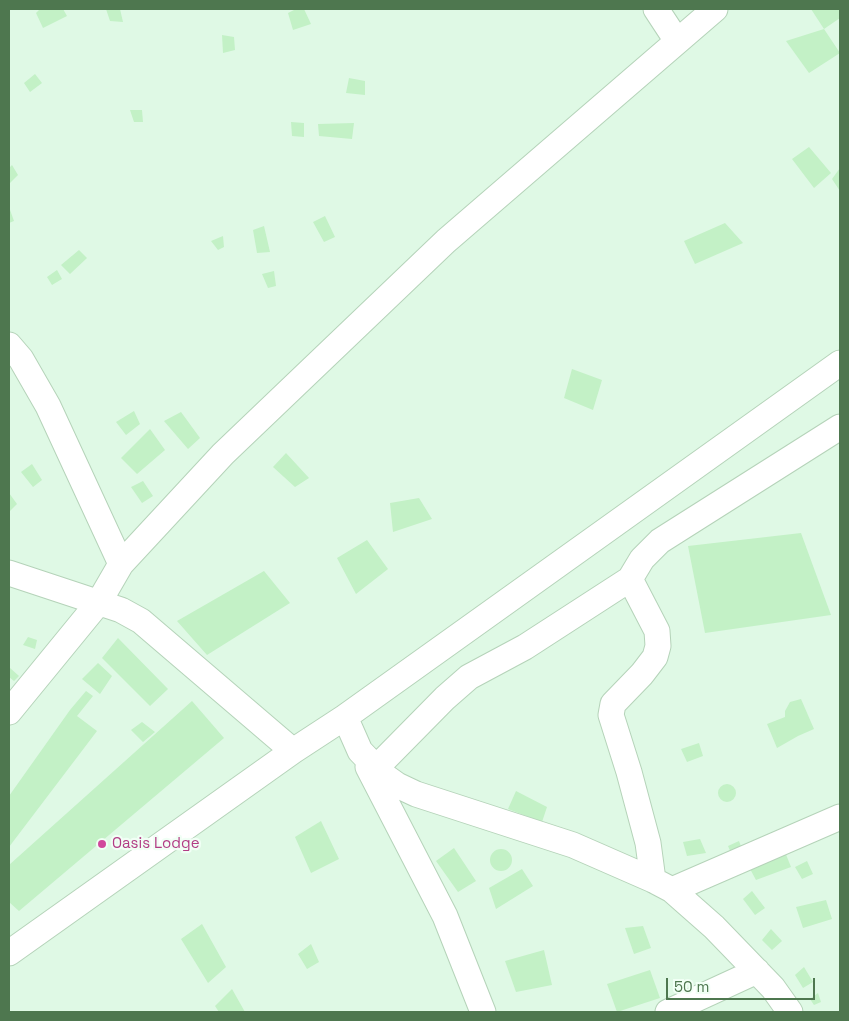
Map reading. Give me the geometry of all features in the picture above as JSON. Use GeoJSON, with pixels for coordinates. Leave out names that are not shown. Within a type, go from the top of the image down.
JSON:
{"type":"FeatureCollection","features":[{"type":"Feature","properties":{"kind":"street"},"geometry":{"type":"LineString","coordinates":[[656,9],[678,41]]}},
{"type":"Feature","properties":{"kind":"street"},"geometry":{"type":"LineString","coordinates":[[9,712],[99,602],[121,564],[223,454],[446,241],[715,9]]}},
{"type":"Feature","properties":{"kind":"street"},"geometry":{"type":"LineString","coordinates":[[9,345],[21,359],[48,406],[121,564]]}},
{"type":"Feature","properties":{"kind":"street"},"geometry":{"type":"LineString","coordinates":[[9,953],[293,751],[345,717],[840,363]]}},
{"type":"Feature","properties":{"kind":"street"},"geometry":{"type":"LineString","coordinates":[[368,760],[469,677],[525,648],[630,579],[642,559],[660,541],[840,427]]}},
{"type":"Feature","properties":{"kind":"street"},"geometry":{"type":"LineString","coordinates":[[9,573],[121,610],[141,621],[293,751]]}},
{"type":"Feature","properties":{"kind":"street"},"geometry":{"type":"LineString","coordinates":[[630,579],[657,631],[658,646],[655,657],[642,674],[613,704],[611,715],[662,885]]}},
{"type":"Feature","properties":{"kind":"street"},"geometry":{"type":"LineString","coordinates":[[345,717],[445,916],[483,1012]]}},
{"type":"Feature","properties":{"kind":"street"},"geometry":{"type":"LineString","coordinates":[[368,760],[382,775],[416,794],[573,845],[662,885],[714,927],[773,988],[790,1012]]}},
{"type":"Feature","properties":{"kind":"street"},"geometry":{"type":"LineString","coordinates":[[662,885],[840,817]]}},
{"type":"Feature","properties":{"kind":"street"},"geometry":{"type":"LineString","coordinates":[[668,1012],[756,971]]}},
{"type":"Feature","properties":{"kind":"shaded area"},"geometry":{"type":"Polygon","coordinates":[[[9,9],[840,9],[840,1012],[9,1012],[9,9]]]}},
{"type":"Feature","properties":{"kind":"building"},"geometry":{"type":"Polygon","coordinates":[[[40,9],[63,9],[67,16],[43,28],[36,13],[40,9]]]}},
{"type":"Feature","properties":{"kind":"building"},"geometry":{"type":"Polygon","coordinates":[[[106,9],[120,9],[123,22],[110,21],[106,9]]]}},
{"type":"Feature","properties":{"kind":"building"},"geometry":{"type":"Polygon","coordinates":[[[296,9],[304,9],[311,24],[293,30],[288,13],[296,9]]]}},
{"type":"Feature","properties":{"kind":"building"},"geometry":{"type":"Polygon","coordinates":[[[811,9],[840,9],[840,18],[824,29],[811,9]]]}},
{"type":"Feature","properties":{"kind":"building"},"geometry":{"type":"Polygon","coordinates":[[[824,29],[840,53],[809,73],[786,41],[824,29]]]}},
{"type":"Feature","properties":{"kind":"building"},"geometry":{"type":"Polygon","coordinates":[[[222,35],[234,37],[235,50],[223,53],[222,35]]]}},
{"type":"Feature","properties":{"kind":"building"},"geometry":{"type":"Polygon","coordinates":[[[35,74],[42,83],[30,92],[24,83],[35,74]]]}},
{"type":"Feature","properties":{"kind":"building"},"geometry":{"type":"Polygon","coordinates":[[[349,78],[365,81],[365,95],[346,93],[349,78]]]}},
{"type":"Feature","properties":{"kind":"building"},"geometry":{"type":"Polygon","coordinates":[[[130,110],[142,110],[143,122],[134,122],[130,110]]]}},
{"type":"Feature","properties":{"kind":"building"},"geometry":{"type":"Polygon","coordinates":[[[291,122],[304,123],[304,137],[292,136],[291,122]]]}},
{"type":"Feature","properties":{"kind":"building"},"geometry":{"type":"Polygon","coordinates":[[[354,123],[352,139],[319,136],[318,124],[354,123]]]}},
{"type":"Feature","properties":{"kind":"building"},"geometry":{"type":"Polygon","coordinates":[[[809,147],[831,173],[814,188],[792,159],[809,147]]]}},
{"type":"Feature","properties":{"kind":"building"},"geometry":{"type":"Polygon","coordinates":[[[12,165],[18,175],[10,183],[9,168],[12,165]]]}},
{"type":"Feature","properties":{"kind":"building"},"geometry":{"type":"Polygon","coordinates":[[[840,168],[840,191],[832,179],[840,168]]]}},
{"type":"Feature","properties":{"kind":"building"},"geometry":{"type":"Polygon","coordinates":[[[9,207],[14,221],[9,223],[9,207]]]}},
{"type":"Feature","properties":{"kind":"building"},"geometry":{"type":"Polygon","coordinates":[[[325,216],[335,237],[324,242],[313,222],[325,216]]]}},
{"type":"Feature","properties":{"kind":"building"},"geometry":{"type":"Polygon","coordinates":[[[725,223],[743,243],[695,264],[684,241],[725,223]]]}},
{"type":"Feature","properties":{"kind":"building"},"geometry":{"type":"Polygon","coordinates":[[[264,226],[270,252],[257,253],[253,230],[264,226]]]}},
{"type":"Feature","properties":{"kind":"building"},"geometry":{"type":"Polygon","coordinates":[[[223,236],[224,247],[218,250],[211,241],[223,236]]]}},
{"type":"Feature","properties":{"kind":"building"},"geometry":{"type":"Polygon","coordinates":[[[79,250],[87,258],[70,274],[61,265],[79,250]]]}},
{"type":"Feature","properties":{"kind":"building"},"geometry":{"type":"Polygon","coordinates":[[[57,270],[62,279],[52,285],[47,277],[57,270]]]}},
{"type":"Feature","properties":{"kind":"building"},"geometry":{"type":"Polygon","coordinates":[[[274,271],[276,286],[268,288],[262,274],[274,271]]]}},
{"type":"Feature","properties":{"kind":"building"},"geometry":{"type":"Polygon","coordinates":[[[572,369],[602,380],[593,410],[564,398],[572,369]]]}},
{"type":"Feature","properties":{"kind":"building"},"geometry":{"type":"Polygon","coordinates":[[[134,411],[140,424],[126,435],[116,422],[134,411]]]}},
{"type":"Feature","properties":{"kind":"building"},"geometry":{"type":"Polygon","coordinates":[[[181,412],[200,438],[188,449],[164,421],[181,412]]]}},
{"type":"Feature","properties":{"kind":"building"},"geometry":{"type":"Polygon","coordinates":[[[150,429],[165,450],[137,474],[121,458],[150,429]]]}},
{"type":"Feature","properties":{"kind":"building"},"geometry":{"type":"Polygon","coordinates":[[[286,453],[309,478],[295,487],[273,467],[286,453]]]}},
{"type":"Feature","properties":{"kind":"building"},"geometry":{"type":"Polygon","coordinates":[[[32,464],[42,480],[33,487],[21,472],[32,464]]]}},
{"type":"Feature","properties":{"kind":"building"},"geometry":{"type":"Polygon","coordinates":[[[143,481],[153,496],[142,503],[131,487],[143,481]]]}},
{"type":"Feature","properties":{"kind":"building"},"geometry":{"type":"Polygon","coordinates":[[[9,493],[17,504],[9,512],[9,493]]]}},
{"type":"Feature","properties":{"kind":"building"},"geometry":{"type":"Polygon","coordinates":[[[419,498],[432,519],[393,532],[390,503],[419,498]]]}},
{"type":"Feature","properties":{"kind":"building"},"geometry":{"type":"Polygon","coordinates":[[[801,533],[831,615],[705,633],[688,546],[801,533]]]}},
{"type":"Feature","properties":{"kind":"building"},"geometry":{"type":"Polygon","coordinates":[[[367,540],[388,569],[356,594],[337,558],[367,540]]]}},
{"type":"Feature","properties":{"kind":"building"},"geometry":{"type":"Polygon","coordinates":[[[264,571],[290,603],[207,655],[177,621],[264,571]]]}},
{"type":"Feature","properties":{"kind":"building"},"geometry":{"type":"Polygon","coordinates":[[[28,637],[37,640],[35,649],[23,645],[28,637]]]}},
{"type":"Feature","properties":{"kind":"building"},"geometry":{"type":"Polygon","coordinates":[[[118,638],[168,689],[150,706],[102,658],[118,638]]]}},
{"type":"Feature","properties":{"kind":"building"},"geometry":{"type":"Polygon","coordinates":[[[98,663],[112,676],[100,694],[82,679],[98,663]]]}},
{"type":"Feature","properties":{"kind":"building"},"geometry":{"type":"Polygon","coordinates":[[[10,668],[19,676],[14,681],[9,677],[10,668]]]}},
{"type":"Feature","properties":{"kind":"building"},"geometry":{"type":"Polygon","coordinates":[[[86,691],[93,696],[77,716],[97,731],[9,847],[9,796],[70,710],[86,691]]]}},
{"type":"Feature","properties":{"kind":"building"},"geometry":{"type":"Polygon","coordinates":[[[801,699],[814,729],[777,748],[767,724],[785,717],[785,711],[790,702],[801,699]]]}},
{"type":"Feature","properties":{"kind":"building"},"geometry":{"type":"Polygon","coordinates":[[[192,701],[224,738],[19,911],[9,902],[9,865],[192,701]]]}},
{"type":"Feature","properties":{"kind":"building"},"geometry":{"type":"Polygon","coordinates":[[[142,722],[155,732],[143,742],[131,730],[142,722]]]}},
{"type":"Feature","properties":{"kind":"building"},"geometry":{"type":"Polygon","coordinates":[[[699,743],[703,756],[687,762],[681,749],[699,743]]]}},
{"type":"Feature","properties":{"kind":"building"},"geometry":{"type":"Polygon","coordinates":[[[727,784],[733,787],[736,793],[733,799],[727,802],[721,799],[718,793],[721,787],[727,784]]]}},
{"type":"Feature","properties":{"kind":"building"},"geometry":{"type":"Polygon","coordinates":[[[516,791],[547,807],[542,822],[508,809],[516,791]]]}},
{"type":"Feature","properties":{"kind":"building"},"geometry":{"type":"Polygon","coordinates":[[[321,821],[339,859],[311,873],[295,837],[321,821]]]}},
{"type":"Feature","properties":{"kind":"building"},"geometry":{"type":"Polygon","coordinates":[[[700,839],[706,853],[687,856],[683,842],[700,839]]]}},
{"type":"Feature","properties":{"kind":"building"},"geometry":{"type":"Polygon","coordinates":[[[739,841],[742,849],[731,853],[728,846],[739,841]]]}},
{"type":"Feature","properties":{"kind":"building"},"geometry":{"type":"Polygon","coordinates":[[[454,848],[476,881],[458,892],[436,861],[454,848]]]}},
{"type":"Feature","properties":{"kind":"building"},"geometry":{"type":"Polygon","coordinates":[[[501,849],[509,852],[512,860],[509,868],[501,871],[493,868],[490,860],[493,852],[501,849]]]}},
{"type":"Feature","properties":{"kind":"building"},"geometry":{"type":"Polygon","coordinates":[[[785,852],[791,867],[756,880],[749,867],[785,852]]]}},
{"type":"Feature","properties":{"kind":"building"},"geometry":{"type":"Polygon","coordinates":[[[807,861],[813,874],[802,879],[795,867],[807,861]]]}},
{"type":"Feature","properties":{"kind":"building"},"geometry":{"type":"Polygon","coordinates":[[[522,869],[533,886],[496,909],[489,888],[522,869]]]}},
{"type":"Feature","properties":{"kind":"building"},"geometry":{"type":"Polygon","coordinates":[[[752,891],[765,908],[755,915],[743,899],[752,891]]]}},
{"type":"Feature","properties":{"kind":"building"},"geometry":{"type":"Polygon","coordinates":[[[826,900],[832,919],[803,928],[796,907],[826,900]]]}},
{"type":"Feature","properties":{"kind":"building"},"geometry":{"type":"Polygon","coordinates":[[[202,924],[226,967],[208,983],[181,939],[202,924]]]}},
{"type":"Feature","properties":{"kind":"building"},"geometry":{"type":"Polygon","coordinates":[[[643,926],[651,948],[634,954],[625,928],[643,926]]]}},
{"type":"Feature","properties":{"kind":"building"},"geometry":{"type":"Polygon","coordinates":[[[771,929],[782,941],[772,950],[762,940],[771,929]]]}},
{"type":"Feature","properties":{"kind":"building"},"geometry":{"type":"Polygon","coordinates":[[[311,944],[319,962],[307,969],[298,954],[311,944]]]}},
{"type":"Feature","properties":{"kind":"building"},"geometry":{"type":"Polygon","coordinates":[[[544,950],[552,985],[516,992],[505,961],[544,950]]]}},
{"type":"Feature","properties":{"kind":"building"},"geometry":{"type":"Polygon","coordinates":[[[804,967],[813,982],[803,988],[795,975],[804,967]]]}},
{"type":"Feature","properties":{"kind":"building"},"geometry":{"type":"Polygon","coordinates":[[[650,970],[660,998],[617,1012],[607,984],[650,970]]]}},
{"type":"Feature","properties":{"kind":"building"},"geometry":{"type":"Polygon","coordinates":[[[232,989],[245,1012],[219,1012],[215,1006],[232,989]]]}},
{"type":"Feature","properties":{"kind":"building"},"geometry":{"type":"Polygon","coordinates":[[[818,993],[821,1002],[814,1005],[810,999],[818,993]]]}},
{"type":"Feature","properties":{"kind":"place","name":"Oasis Lodge"},"geometry":{"type":"Point","coordinates":[102,844]}}]}
